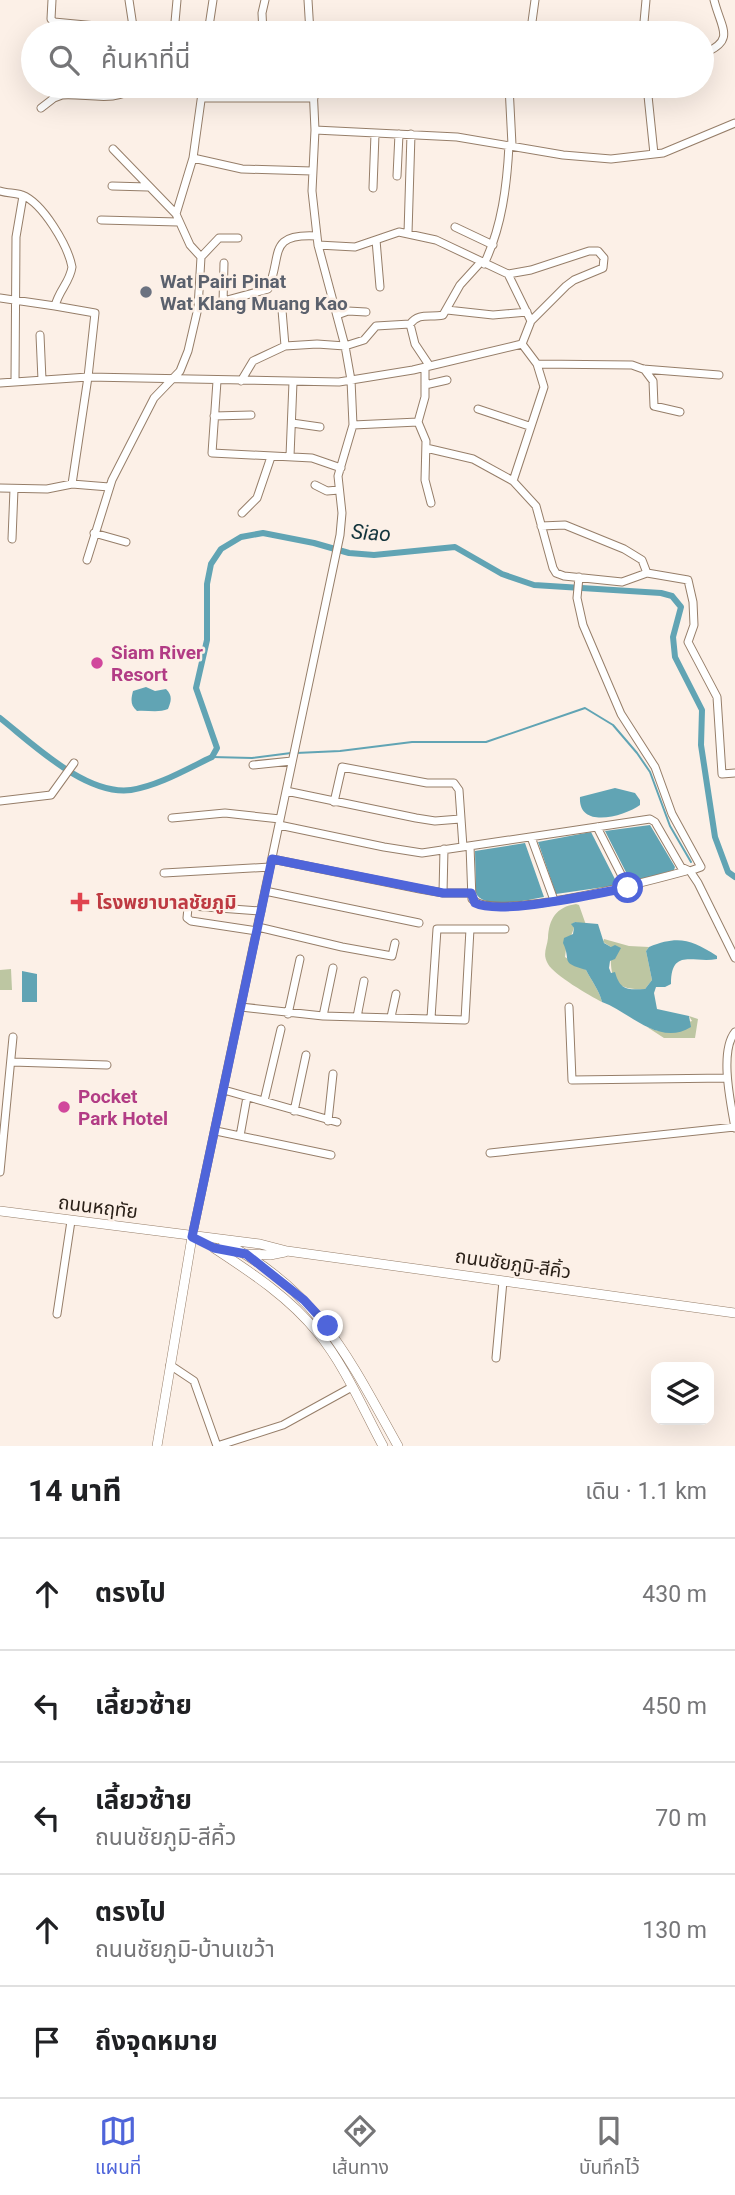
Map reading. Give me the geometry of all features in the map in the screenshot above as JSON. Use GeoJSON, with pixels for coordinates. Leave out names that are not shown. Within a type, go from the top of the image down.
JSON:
{"type":"FeatureCollection","features":[{"type":"Feature","properties":{"kind":"main road","name":"ถนนหฤทัย"},"geometry":{"type":"LineString","coordinates":[[0,1211],[192,1237]]}},
{"type":"Feature","properties":{"kind":"main road","name":"ถนนชัยภูมิ-สีคิ้ว"},"geometry":{"type":"LineString","coordinates":[[192,1237],[246,1254],[270,1255],[287,1251]]}},
{"type":"Feature","properties":{"kind":"main road"},"geometry":{"type":"LineString","coordinates":[[157,1446],[192,1237]]}},
{"type":"Feature","properties":{"kind":"main road","name":"ถนนชัยภูมิ-สีคิ้ว"},"geometry":{"type":"LineString","coordinates":[[215,1243],[260,1244],[287,1251],[735,1313]]}},
{"type":"Feature","properties":{"kind":"main road"},"geometry":{"type":"LineString","coordinates":[[215,1243],[295,1309],[319,1334],[352,1387],[383,1446]]}},
{"type":"Feature","properties":{"kind":"main road"},"geometry":{"type":"LineString","coordinates":[[253,1274],[247,1265],[246,1254],[250,1248],[260,1244]]}},
{"type":"Feature","properties":{"kind":"main road"},"geometry":{"type":"LineString","coordinates":[[274,1275],[271,1267],[273,1259],[287,1251]]}},
{"type":"Feature","properties":{"kind":"main road"},"geometry":{"type":"LineString","coordinates":[[246,1254],[304,1300],[328,1326],[398,1446]]}},
{"type":"Feature","properties":{"kind":"street"},"geometry":{"type":"LineString","coordinates":[[52,0],[51,16],[54,21]]}},
{"type":"Feature","properties":{"kind":"street"},"geometry":{"type":"LineString","coordinates":[[129,0],[132,21]]}},
{"type":"Feature","properties":{"kind":"street"},"geometry":{"type":"LineString","coordinates":[[175,21],[177,0]]}},
{"type":"Feature","properties":{"kind":"street"},"geometry":{"type":"LineString","coordinates":[[210,21],[213,0]]}},
{"type":"Feature","properties":{"kind":"street"},"geometry":{"type":"LineString","coordinates":[[262,21],[265,0]]}},
{"type":"Feature","properties":{"kind":"street"},"geometry":{"type":"LineString","coordinates":[[308,0],[309,21]]}},
{"type":"Feature","properties":{"kind":"street"},"geometry":{"type":"LineString","coordinates":[[532,21],[535,0]]}},
{"type":"Feature","properties":{"kind":"street"},"geometry":{"type":"LineString","coordinates":[[644,21],[646,0]]}},
{"type":"Feature","properties":{"kind":"street"},"geometry":{"type":"LineString","coordinates":[[714,0],[717,12],[727,22],[732,35],[725,48],[714,50]]}},
{"type":"Feature","properties":{"kind":"street"},"geometry":{"type":"LineString","coordinates":[[41,108],[54,98]]}},
{"type":"Feature","properties":{"kind":"street"},"geometry":{"type":"LineString","coordinates":[[177,218],[193,158],[202,98],[314,99],[312,191],[317,241],[345,346],[351,380],[353,425],[341,468],[340,535],[192,1237]]}},
{"type":"Feature","properties":{"kind":"street"},"geometry":{"type":"LineString","coordinates":[[241,381],[253,361],[285,346],[345,346],[361,342],[376,326],[410,324],[417,317],[443,315],[460,285],[482,263],[493,245],[511,145],[509,98]]}},
{"type":"Feature","properties":{"kind":"street"},"geometry":{"type":"LineString","coordinates":[[648,98],[654,154]]}},
{"type":"Feature","properties":{"kind":"street"},"geometry":{"type":"LineString","coordinates":[[315,130],[457,137],[563,155],[611,159],[674,149],[735,124]]}},
{"type":"Feature","properties":{"kind":"street"},"geometry":{"type":"LineString","coordinates":[[373,188],[375,134]]}},
{"type":"Feature","properties":{"kind":"street"},"geometry":{"type":"LineString","coordinates":[[397,176],[399,134]]}},
{"type":"Feature","properties":{"kind":"street"},"geometry":{"type":"LineString","coordinates":[[408,233],[411,134]]}},
{"type":"Feature","properties":{"kind":"street"},"geometry":{"type":"LineString","coordinates":[[114,149],[177,218],[190,245],[201,257]]}},
{"type":"Feature","properties":{"kind":"street"},"geometry":{"type":"LineString","coordinates":[[193,158],[242,169],[312,171]]}},
{"type":"Feature","properties":{"kind":"street"},"geometry":{"type":"LineString","coordinates":[[113,186],[148,187]]}},
{"type":"Feature","properties":{"kind":"street"},"geometry":{"type":"LineString","coordinates":[[1,190],[23,195],[48,217],[72,262],[70,278],[58,292],[55,306]]}},
{"type":"Feature","properties":{"kind":"street"},"geometry":{"type":"LineString","coordinates":[[15,382],[16,237],[23,195]]}},
{"type":"Feature","properties":{"kind":"street"},"geometry":{"type":"LineString","coordinates":[[100,220],[177,218]]}},
{"type":"Feature","properties":{"kind":"street"},"geometry":{"type":"LineString","coordinates":[[455,227],[493,245]]}},
{"type":"Feature","properties":{"kind":"street"},"geometry":{"type":"LineString","coordinates":[[198,308],[268,289],[279,249],[287,239],[299,235],[355,247],[396,233],[408,233],[436,240],[508,274],[531,270],[589,251],[598,251],[604,258],[603,268],[574,280],[531,321],[522,344]]}},
{"type":"Feature","properties":{"kind":"street"},"geometry":{"type":"LineString","coordinates":[[88,560],[109,487],[155,398],[180,371],[188,351],[198,308],[201,257],[219,238],[239,238]]}},
{"type":"Feature","properties":{"kind":"street"},"geometry":{"type":"LineString","coordinates":[[376,240],[380,287]]}},
{"type":"Feature","properties":{"kind":"street"},"geometry":{"type":"LineString","coordinates":[[223,303],[225,263]]}},
{"type":"Feature","properties":{"kind":"street"},"geometry":{"type":"LineString","coordinates":[[508,274],[531,321]]}},
{"type":"Feature","properties":{"kind":"street"},"geometry":{"type":"LineString","coordinates":[[0,298],[95,313],[72,484]]}},
{"type":"Feature","properties":{"kind":"street"},"geometry":{"type":"LineString","coordinates":[[282,310],[285,346]]}},
{"type":"Feature","properties":{"kind":"street"},"geometry":{"type":"LineString","coordinates":[[447,310],[493,315],[527,312]]}},
{"type":"Feature","properties":{"kind":"street"},"geometry":{"type":"LineString","coordinates":[[337,314],[348,311],[366,312]]}},
{"type":"Feature","properties":{"kind":"street"},"geometry":{"type":"LineString","coordinates":[[410,324],[415,344],[427,366],[425,397],[418,422],[426,442],[425,480],[430,503]]}},
{"type":"Feature","properties":{"kind":"street"},"geometry":{"type":"LineString","coordinates":[[40,335],[42,380]]}},
{"type":"Feature","properties":{"kind":"street"},"geometry":{"type":"LineString","coordinates":[[513,481],[543,392],[537,364],[522,344]]}},
{"type":"Feature","properties":{"kind":"street"},"geometry":{"type":"LineString","coordinates":[[0,383],[88,377],[293,382],[351,380],[522,344]]}},
{"type":"Feature","properties":{"kind":"street"},"geometry":{"type":"LineString","coordinates":[[537,364],[632,365],[643,369],[719,375]]}},
{"type":"Feature","properties":{"kind":"street"},"geometry":{"type":"LineString","coordinates":[[643,369],[653,382],[654,407],[680,412]]}},
{"type":"Feature","properties":{"kind":"street"},"geometry":{"type":"LineString","coordinates":[[425,385],[447,380]]}},
{"type":"Feature","properties":{"kind":"street"},"geometry":{"type":"LineString","coordinates":[[217,381],[212,453],[312,458],[341,468]]}},
{"type":"Feature","properties":{"kind":"street"},"geometry":{"type":"LineString","coordinates":[[290,456],[293,382]]}},
{"type":"Feature","properties":{"kind":"street"},"geometry":{"type":"LineString","coordinates":[[478,409],[530,426]]}},
{"type":"Feature","properties":{"kind":"street"},"geometry":{"type":"LineString","coordinates":[[214,416],[251,415]]}},
{"type":"Feature","properties":{"kind":"street"},"geometry":{"type":"LineString","coordinates":[[353,425],[418,422]]}},
{"type":"Feature","properties":{"kind":"street"},"geometry":{"type":"LineString","coordinates":[[292,424],[320,426]]}},
{"type":"Feature","properties":{"kind":"street"},"geometry":{"type":"LineString","coordinates":[[426,448],[473,459],[513,481],[536,506],[556,573],[622,582],[647,573],[688,580],[694,625],[688,642],[717,697],[722,774],[735,773]]}},
{"type":"Feature","properties":{"kind":"street"},"geometry":{"type":"LineString","coordinates":[[242,513],[257,498],[271,457]]}},
{"type":"Feature","properties":{"kind":"street"},"geometry":{"type":"LineString","coordinates":[[0,488],[47,489],[72,484],[109,487]]}},
{"type":"Feature","properties":{"kind":"street"},"geometry":{"type":"LineString","coordinates":[[315,485],[327,491],[339,490]]}},
{"type":"Feature","properties":{"kind":"street"},"geometry":{"type":"LineString","coordinates":[[12,538],[14,489]]}},
{"type":"Feature","properties":{"kind":"street"},"geometry":{"type":"LineString","coordinates":[[541,526],[565,525],[624,548],[642,560],[647,573]]}},
{"type":"Feature","properties":{"kind":"street"},"geometry":{"type":"LineString","coordinates":[[94,533],[126,542]]}},
{"type":"Feature","properties":{"kind":"street"},"geometry":{"type":"LineString","coordinates":[[334,802],[340,769],[346,767],[427,783],[456,784],[467,847],[471,893],[475,903],[482,906],[512,907],[628,888],[701,867],[672,814],[655,767],[621,714],[583,625],[577,598],[578,578]]}},
{"type":"Feature","properties":{"kind":"street"},"geometry":{"type":"LineString","coordinates":[[253,765],[292,759]]}},
{"type":"Feature","properties":{"kind":"street"},"geometry":{"type":"LineString","coordinates":[[0,801],[51,795],[74,763]]}},
{"type":"Feature","properties":{"kind":"street"},"geometry":{"type":"LineString","coordinates":[[286,791],[426,820],[460,819]]}},
{"type":"Feature","properties":{"kind":"street"},"geometry":{"type":"LineString","coordinates":[[172,818],[225,813],[422,853],[653,820],[675,857],[692,871],[735,958]]}},
{"type":"Feature","properties":{"kind":"street"},"geometry":{"type":"LineString","coordinates":[[597,827],[628,888]]}},
{"type":"Feature","properties":{"kind":"street"},"geometry":{"type":"LineString","coordinates":[[531,837],[554,900]]}},
{"type":"Feature","properties":{"kind":"street"},"geometry":{"type":"LineString","coordinates":[[443,893],[444,849]]}},
{"type":"Feature","properties":{"kind":"street"},"geometry":{"type":"LineString","coordinates":[[164,873],[271,863],[443,893],[471,893]]}},
{"type":"Feature","properties":{"kind":"street"},"geometry":{"type":"LineString","coordinates":[[265,891],[419,923]]}},
{"type":"Feature","properties":{"kind":"street"},"geometry":{"type":"LineString","coordinates":[[261,911],[192,906],[188,908],[187,918],[191,921],[257,929],[392,956],[395,943]]}},
{"type":"Feature","properties":{"kind":"street"},"geometry":{"type":"LineString","coordinates":[[431,1018],[437,929],[505,929]]}},
{"type":"Feature","properties":{"kind":"street"},"geometry":{"type":"LineString","coordinates":[[241,1007],[288,1014],[465,1020],[470,929]]}},
{"type":"Feature","properties":{"kind":"street"},"geometry":{"type":"LineString","coordinates":[[288,1014],[300,959]]}},
{"type":"Feature","properties":{"kind":"street"},"geometry":{"type":"LineString","coordinates":[[323,1016],[333,968]]}},
{"type":"Feature","properties":{"kind":"street"},"geometry":{"type":"LineString","coordinates":[[357,1017],[364,981]]}},
{"type":"Feature","properties":{"kind":"street"},"geometry":{"type":"LineString","coordinates":[[391,1017],[396,994]]}},
{"type":"Feature","properties":{"kind":"street"},"geometry":{"type":"LineString","coordinates":[[569,1007],[572,1080],[727,1078]]}},
{"type":"Feature","properties":{"kind":"street"},"geometry":{"type":"LineString","coordinates":[[264,1101],[281,1028]]}},
{"type":"Feature","properties":{"kind":"street"},"geometry":{"type":"LineString","coordinates":[[489,1153],[735,1128],[727,1078],[728,1051],[735,1032]]}},
{"type":"Feature","properties":{"kind":"street"},"geometry":{"type":"LineString","coordinates":[[0,1172],[13,1037]]}},
{"type":"Feature","properties":{"kind":"street"},"geometry":{"type":"LineString","coordinates":[[294,1111],[306,1055]]}},
{"type":"Feature","properties":{"kind":"street"},"geometry":{"type":"LineString","coordinates":[[12,1062],[107,1065]]}},
{"type":"Feature","properties":{"kind":"street"},"geometry":{"type":"LineString","coordinates":[[328,1121],[333,1074]]}},
{"type":"Feature","properties":{"kind":"street"},"geometry":{"type":"LineString","coordinates":[[224,1090],[337,1122]]}},
{"type":"Feature","properties":{"kind":"street"},"geometry":{"type":"LineString","coordinates":[[240,1136],[247,1097]]}},
{"type":"Feature","properties":{"kind":"street"},"geometry":{"type":"LineString","coordinates":[[216,1131],[331,1156]]}},
{"type":"Feature","properties":{"kind":"street"},"geometry":{"type":"LineString","coordinates":[[57,1314],[71,1221]]}},
{"type":"Feature","properties":{"kind":"street"},"geometry":{"type":"LineString","coordinates":[[496,1358],[503,1280]]}},
{"type":"Feature","properties":{"kind":"street"},"geometry":{"type":"LineString","coordinates":[[170,1365],[194,1381],[217,1446],[284,1425],[352,1387]]}},
{"type":"Feature","properties":{"kind":"green space"},"geometry":{"type":"Polygon","coordinates":[[[579,905],[586,925],[575,922],[572,924],[574,928],[565,957],[586,970],[602,1002],[557,974],[545,957],[552,920],[563,908],[579,905]]]}},
{"type":"Feature","properties":{"kind":"green space"},"geometry":{"type":"Polygon","coordinates":[[[604,939],[629,946],[649,947],[646,951],[652,980],[645,989],[625,987],[615,980],[611,966],[611,947],[603,942],[604,939]]]}},
{"type":"Feature","properties":{"kind":"green space"},"geometry":{"type":"Polygon","coordinates":[[[11,969],[12,990],[0,990],[0,970],[11,969]]]}},
{"type":"Feature","properties":{"kind":"green space"},"geometry":{"type":"Polygon","coordinates":[[[689,1016],[698,1019],[695,1038],[664,1038],[647,1027],[658,1031],[692,1021],[689,1016]]]}},
{"type":"Feature","properties":{"kind":"water"},"geometry":{"type":"Polygon","coordinates":[[[146,687],[155,691],[166,689],[171,699],[168,709],[135,709],[132,702],[133,691],[146,687]]]}},
{"type":"Feature","properties":{"kind":"water"},"geometry":{"type":"Polygon","coordinates":[[[615,788],[635,793],[640,805],[604,818],[586,814],[581,807],[580,797],[615,788]]]}},
{"type":"Feature","properties":{"kind":"water"},"geometry":{"type":"Polygon","coordinates":[[[650,825],[675,867],[674,870],[631,882],[605,831],[650,825]]]}},
{"type":"Feature","properties":{"kind":"water"},"geometry":{"type":"Polygon","coordinates":[[[591,832],[618,885],[556,894],[538,842],[591,832]]]}},
{"type":"Feature","properties":{"kind":"water"},"geometry":{"type":"Polygon","coordinates":[[[525,843],[544,897],[507,903],[480,898],[476,893],[475,851],[525,843]]]}},
{"type":"Feature","properties":{"kind":"water"},"geometry":{"type":"Polygon","coordinates":[[[571,924],[598,924],[604,943],[621,948],[615,959],[610,961],[609,968],[611,973],[615,972],[622,986],[629,989],[645,989],[652,980],[646,951],[659,943],[684,941],[717,956],[717,959],[679,961],[672,973],[671,984],[656,987],[654,993],[657,1009],[689,1016],[691,1027],[679,1032],[656,1031],[602,1002],[586,970],[568,961],[563,943],[564,938],[573,934],[574,928],[571,924]]]}},
{"type":"Feature","properties":{"kind":"water"},"geometry":{"type":"Polygon","coordinates":[[[22,971],[37,974],[37,1002],[22,1002],[22,971]]]}},
{"type":"Feature","properties":{"kind":"waterway","name":"Siao"},"geometry":{"type":"LineString","coordinates":[[0,718],[61,766],[96,785],[114,790],[131,790],[162,781],[212,757],[217,748],[196,688],[207,640],[207,584],[211,564],[221,549],[241,537],[263,533],[349,553],[374,555],[455,547],[502,574],[534,585],[661,593],[672,596],[681,607],[673,637],[675,657],[702,710],[701,745],[715,837],[728,872],[735,877]]}},
{"type":"Feature","properties":{"kind":"waterway"},"geometry":{"type":"LineString","coordinates":[[296,753],[340,751],[412,742],[486,742],[585,708],[613,725],[637,753],[650,772],[670,826],[691,862]]}},
{"type":"Feature","properties":{"kind":"waterway"},"geometry":{"type":"LineString","coordinates":[[212,757],[252,758],[291,753]]}},
{"type":"Feature","properties":{"kind":"place","name":"Wat Pairi Pinat Wat Klang Muang Kao"},"geometry":{"type":"Point","coordinates":[146,292]}},
{"type":"Feature","properties":{"kind":"place","name":"Siam River Resort"},"geometry":{"type":"Point","coordinates":[97,663]}},
{"type":"Feature","properties":{"kind":"place","name":"โรงพยาบาลชัยภูมิ"},"geometry":{"type":"Point","coordinates":[80,902]}},
{"type":"Feature","properties":{"kind":"place","name":"Pocket Park Hotel"},"geometry":{"type":"Point","coordinates":[64,1107]}},
{"type":"Feature","properties":{"kind":"route"},"geometry":{"type":"LineString","coordinates":[[328,1326],[304,1300],[246,1254],[214,1248],[192,1237],[272,859],[443,893],[471,893],[475,903],[482,906],[512,907],[628,888]]}}]}
